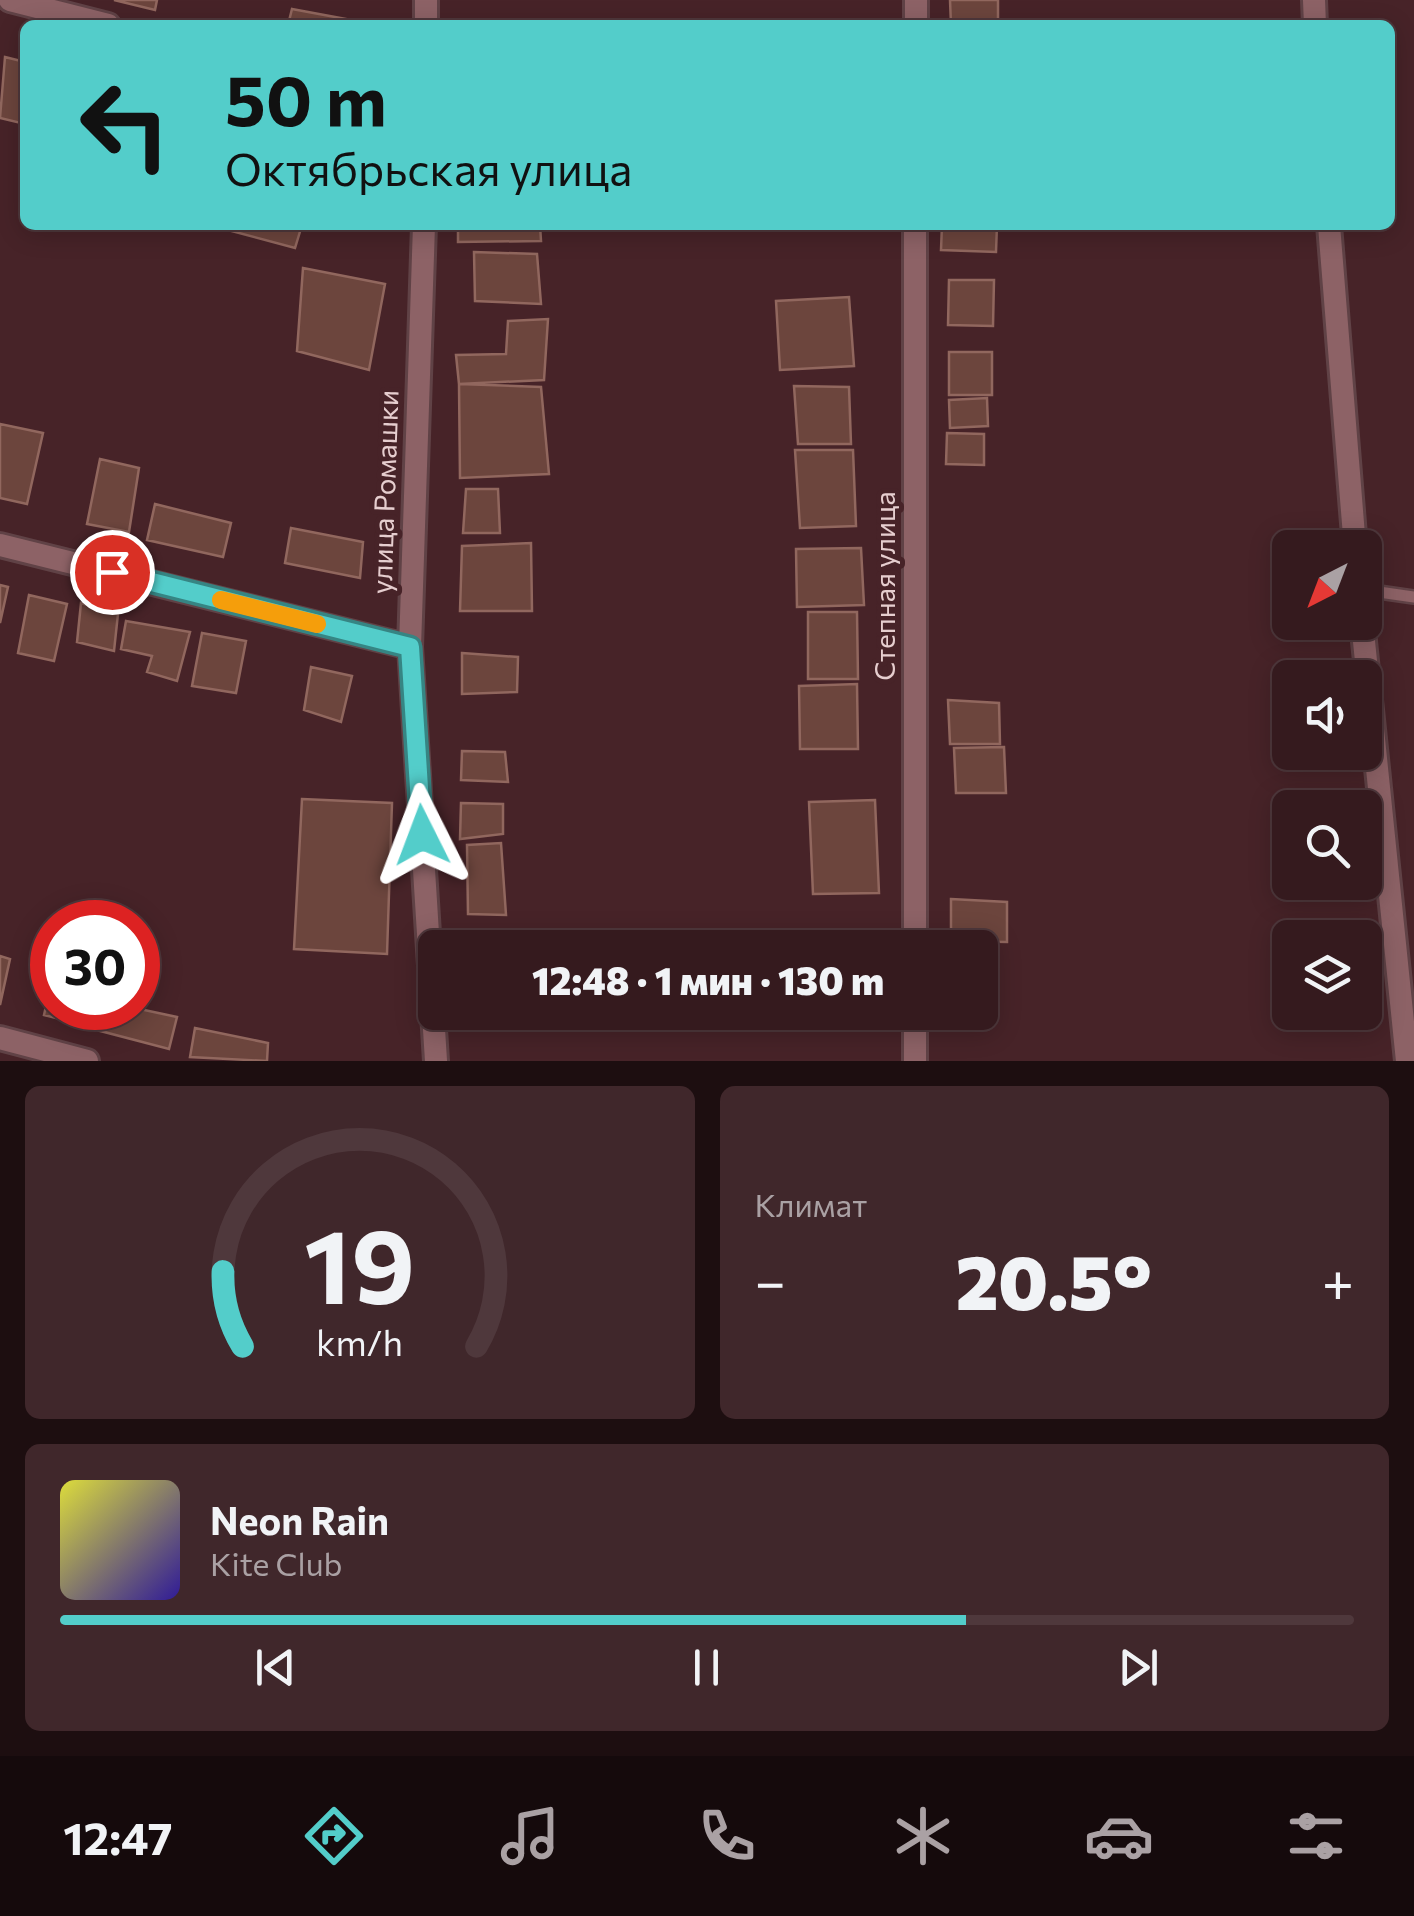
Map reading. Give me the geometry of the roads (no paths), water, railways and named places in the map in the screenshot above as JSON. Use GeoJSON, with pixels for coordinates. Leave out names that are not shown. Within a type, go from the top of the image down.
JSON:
{"type":"FeatureCollection","features":[{"type":"Feature","properties":{"kind":"street"},"geometry":{"type":"LineString","coordinates":[[10,0],[88,20]]}},
{"type":"Feature","properties":{"kind":"street","name":"улица Ромашки"},"geometry":{"type":"LineString","coordinates":[[424,230],[410,647],[436,1061]]}},
{"type":"Feature","properties":{"kind":"street","name":"Степная улица"},"geometry":{"type":"LineString","coordinates":[[915,930],[916,230]]}},
{"type":"Feature","properties":{"kind":"street"},"geometry":{"type":"LineString","coordinates":[[1330,230],[1354,530]]}},
{"type":"Feature","properties":{"kind":"street"},"geometry":{"type":"LineString","coordinates":[[0,545],[410,647]]}},
{"type":"Feature","properties":{"kind":"street"},"geometry":{"type":"LineString","coordinates":[[1364,640],[1406,1061]]}},
{"type":"Feature","properties":{"kind":"street"},"geometry":{"type":"LineString","coordinates":[[915,1030],[915,1061]]}},
{"type":"Feature","properties":{"kind":"street"},"geometry":{"type":"LineString","coordinates":[[0,1038],[87,1061]]}},
{"type":"Feature","properties":{"kind":"lane"},"geometry":{"type":"LineString","coordinates":[[1382,593],[1414,598]]}}]}
